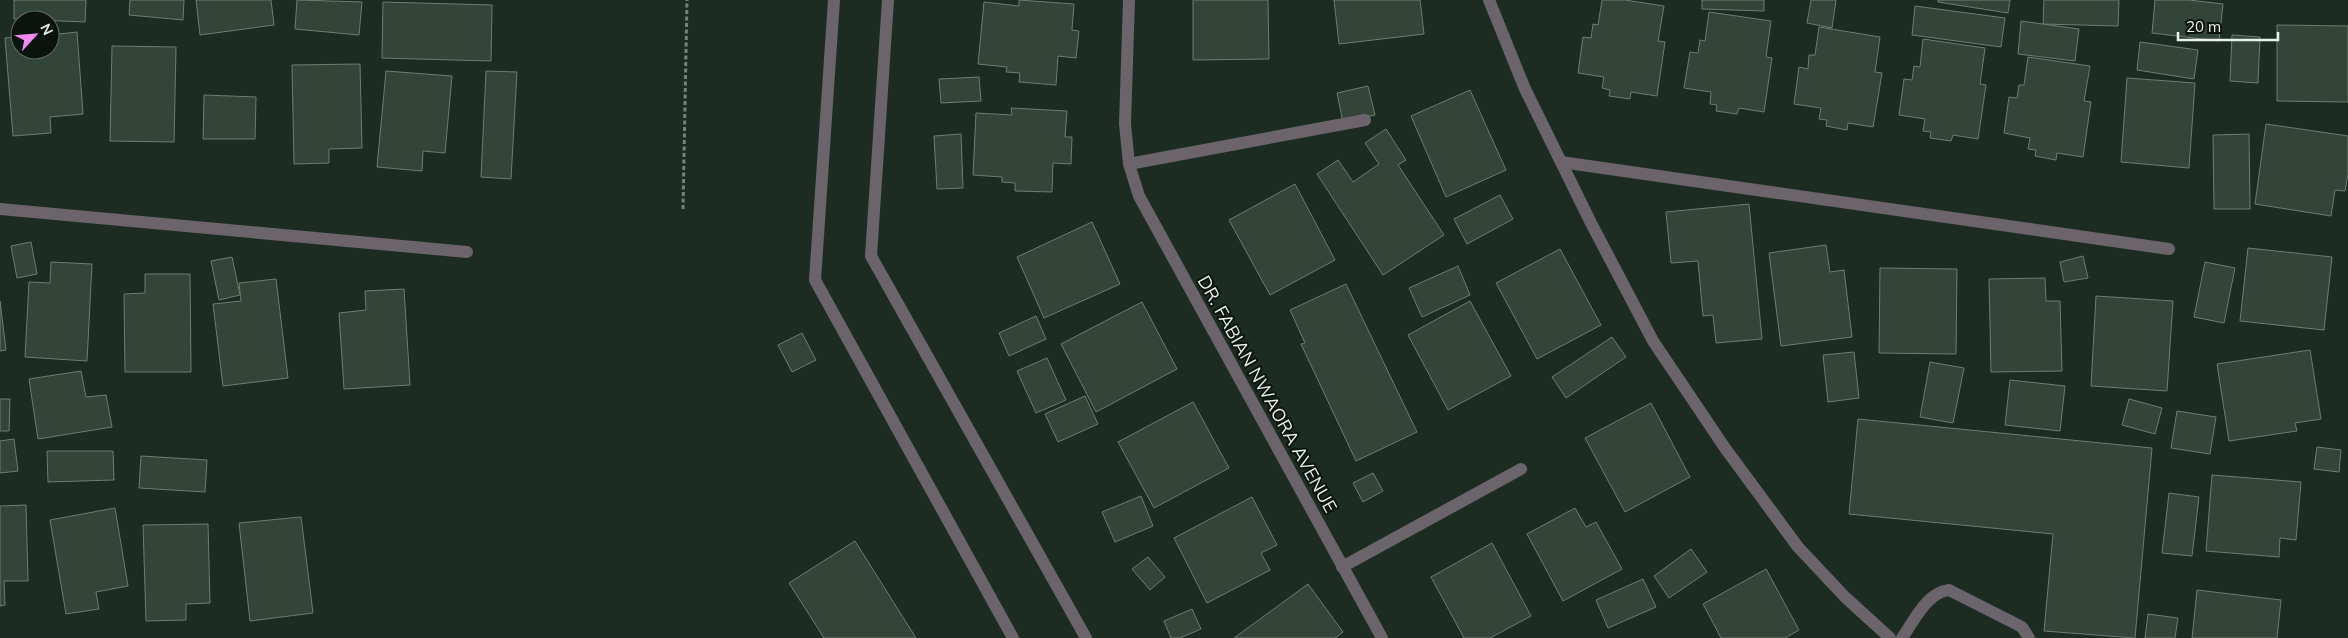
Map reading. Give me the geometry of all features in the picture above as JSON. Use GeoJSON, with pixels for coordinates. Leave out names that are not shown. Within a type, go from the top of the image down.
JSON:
{"type":"FeatureCollection","features":[{"type":"Feature","properties":{"kind":"street"},"geometry":{"type":"LineString","coordinates":[[834,0],[815,280],[1013,638]]}},
{"type":"Feature","properties":{"kind":"street"},"geometry":{"type":"LineString","coordinates":[[888,0],[871,256],[1086,638]]}},
{"type":"Feature","properties":{"kind":"street","name":"DR. FABIAN NWAORA AVENUE"},"geometry":{"type":"LineString","coordinates":[[1129,0],[1125,90],[1128,164],[1144,204],[1382,638]]}},
{"type":"Feature","properties":{"kind":"street"},"geometry":{"type":"LineString","coordinates":[[1489,0],[1525,89],[1653,341],[1725,448],[1798,547],[1845,597],[1890,638]]}},
{"type":"Feature","properties":{"kind":"street"},"geometry":{"type":"LineString","coordinates":[[1128,164],[1365,120]]}},
{"type":"Feature","properties":{"kind":"street"},"geometry":{"type":"LineString","coordinates":[[1561,162],[2168,249]]}},
{"type":"Feature","properties":{"kind":"street"},"geometry":{"type":"LineString","coordinates":[[0,209],[467,252]]}},
{"type":"Feature","properties":{"kind":"street"},"geometry":{"type":"LineString","coordinates":[[1342,567],[1521,469]]}},
{"type":"Feature","properties":{"kind":"street"},"geometry":{"type":"LineString","coordinates":[[1902,638],[1931,597],[1940,590],[1949,590],[2022,627],[2029,638]]}},
{"type":"Feature","properties":{"kind":"path"},"geometry":{"type":"LineString","coordinates":[[683,209],[687,0]]}},
{"type":"Feature","properties":{"kind":"building"},"geometry":{"type":"Polygon","coordinates":[[[14,0],[86,0],[85,22],[60,21],[60,10],[14,10],[14,0]]]}},
{"type":"Feature","properties":{"kind":"building"},"geometry":{"type":"Polygon","coordinates":[[[130,0],[184,0],[183,20],[129,15],[130,0]]]}},
{"type":"Feature","properties":{"kind":"building"},"geometry":{"type":"Polygon","coordinates":[[[196,0],[271,0],[274,25],[200,35],[196,0]]]}},
{"type":"Feature","properties":{"kind":"building"},"geometry":{"type":"Polygon","coordinates":[[[297,0],[362,2],[359,35],[295,29],[297,0]]]}},
{"type":"Feature","properties":{"kind":"building"},"geometry":{"type":"Polygon","coordinates":[[[1019,0],[1074,4],[1072,30],[1079,31],[1076,58],[1058,56],[1056,85],[1019,82],[1020,73],[1006,72],[1007,67],[978,64],[984,2],[1019,6],[1019,0]]]}},
{"type":"Feature","properties":{"kind":"building"},"geometry":{"type":"Polygon","coordinates":[[[1193,0],[1268,0],[1269,59],[1193,60],[1193,0]]]}},
{"type":"Feature","properties":{"kind":"building"},"geometry":{"type":"Polygon","coordinates":[[[1334,0],[1420,0],[1424,34],[1339,44],[1334,0]]]}},
{"type":"Feature","properties":{"kind":"building"},"geometry":{"type":"Polygon","coordinates":[[[1602,0],[1625,0],[1664,6],[1658,41],[1665,42],[1657,96],[1631,92],[1630,99],[1609,96],[1610,90],[1602,88],[1604,77],[1578,73],[1583,37],[1591,38],[1593,24],[1598,25],[1602,0]]]}},
{"type":"Feature","properties":{"kind":"building"},"geometry":{"type":"Polygon","coordinates":[[[1702,0],[1764,0],[1764,11],[1702,9],[1702,0]]]}},
{"type":"Feature","properties":{"kind":"building"},"geometry":{"type":"Polygon","coordinates":[[[1811,0],[1836,0],[1832,28],[1807,23],[1811,0]]]}},
{"type":"Feature","properties":{"kind":"building"},"geometry":{"type":"Polygon","coordinates":[[[1938,0],[2010,0],[2008,13],[1938,2],[1938,0]]]}},
{"type":"Feature","properties":{"kind":"building"},"geometry":{"type":"Polygon","coordinates":[[[2044,0],[2119,0],[2118,26],[2043,24],[2044,0]]]}},
{"type":"Feature","properties":{"kind":"building"},"geometry":{"type":"Polygon","coordinates":[[[2155,0],[2189,0],[2223,4],[2219,41],[2152,33],[2155,0]]]}},
{"type":"Feature","properties":{"kind":"building"},"geometry":{"type":"Polygon","coordinates":[[[383,2],[492,5],[491,61],[382,58],[383,2]]]}},
{"type":"Feature","properties":{"kind":"building"},"geometry":{"type":"Polygon","coordinates":[[[1915,6],[2005,18],[2001,47],[1912,35],[1915,6]]]}},
{"type":"Feature","properties":{"kind":"building"},"geometry":{"type":"Polygon","coordinates":[[[1709,12],[1771,21],[1766,57],[1772,58],[1764,112],[1739,108],[1737,114],[1716,111],[1717,105],[1710,104],[1711,92],[1684,88],[1690,52],[1698,53],[1700,40],[1705,41],[1709,12]]]}},
{"type":"Feature","properties":{"kind":"building"},"geometry":{"type":"Polygon","coordinates":[[[2021,21],[2079,29],[2075,61],[2018,54],[2021,21]]]}},
{"type":"Feature","properties":{"kind":"building"},"geometry":{"type":"Polygon","coordinates":[[[2277,25],[2348,26],[2348,102],[2277,101],[2277,25]]]}},
{"type":"Feature","properties":{"kind":"building"},"geometry":{"type":"Polygon","coordinates":[[[1819,27],[1880,37],[1875,72],[1882,73],[1873,127],[1848,123],[1847,130],[1826,126],[1827,120],[1819,119],[1821,108],[1794,104],[1799,67],[1808,69],[1809,55],[1815,55],[1819,27]]]}},
{"type":"Feature","properties":{"kind":"building"},"geometry":{"type":"Polygon","coordinates":[[[77,32],[83,114],[50,117],[51,133],[13,136],[5,38],[10,38],[10,60],[60,60],[60,34],[77,32]]]}},
{"type":"Feature","properties":{"kind":"building"},"geometry":{"type":"Polygon","coordinates":[[[2232,35],[2260,37],[2258,83],[2230,81],[2232,35]]]}},
{"type":"Feature","properties":{"kind":"building"},"geometry":{"type":"Polygon","coordinates":[[[1923,39],[1985,48],[1980,84],[1986,85],[1978,139],[1953,135],[1951,141],[1930,138],[1931,132],[1923,131],[1925,119],[1899,115],[1904,79],[1912,80],[1914,66],[1920,67],[1923,39]]]}},
{"type":"Feature","properties":{"kind":"building"},"geometry":{"type":"Polygon","coordinates":[[[2140,42],[2198,50],[2194,79],[2137,70],[2140,42]]]}},
{"type":"Feature","properties":{"kind":"building"},"geometry":{"type":"Polygon","coordinates":[[[112,46],[176,47],[174,142],[110,141],[112,46]]]}},
{"type":"Feature","properties":{"kind":"building"},"geometry":{"type":"Polygon","coordinates":[[[2028,57],[2090,66],[2084,101],[2091,102],[2083,157],[2057,153],[2056,160],[2035,156],[2036,150],[2028,149],[2030,138],[2004,133],[2009,97],[2017,98],[2019,85],[2024,85],[2028,57]]]}},
{"type":"Feature","properties":{"kind":"building"},"geometry":{"type":"Polygon","coordinates":[[[360,64],[362,148],[329,149],[329,163],[294,164],[292,65],[360,64]]]}},
{"type":"Feature","properties":{"kind":"building"},"geometry":{"type":"Polygon","coordinates":[[[386,71],[452,76],[445,153],[423,151],[422,171],[377,167],[386,71]]]}},
{"type":"Feature","properties":{"kind":"building"},"geometry":{"type":"Polygon","coordinates":[[[486,71],[517,72],[511,179],[481,177],[486,71]]]}},
{"type":"Feature","properties":{"kind":"building"},"geometry":{"type":"Polygon","coordinates":[[[979,77],[981,101],[941,103],[939,79],[979,77]]]}},
{"type":"Feature","properties":{"kind":"building"},"geometry":{"type":"Polygon","coordinates":[[[2127,78],[2195,83],[2189,168],[2121,162],[2127,78]]]}},
{"type":"Feature","properties":{"kind":"building"},"geometry":{"type":"Polygon","coordinates":[[[1368,86],[1375,115],[1343,122],[1337,93],[1368,86]]]}},
{"type":"Feature","properties":{"kind":"building"},"geometry":{"type":"Polygon","coordinates":[[[1470,90],[1506,170],[1446,197],[1411,116],[1470,90]]]}},
{"type":"Feature","properties":{"kind":"building"},"geometry":{"type":"Polygon","coordinates":[[[204,95],[256,97],[255,139],[203,139],[204,95]]]}},
{"type":"Feature","properties":{"kind":"building"},"geometry":{"type":"Polygon","coordinates":[[[1011,108],[1067,111],[1065,137],[1072,137],[1071,164],[1053,163],[1052,192],[1015,191],[1015,183],[1002,182],[1002,177],[973,175],[976,113],[1012,115],[1011,108]]]}},
{"type":"Feature","properties":{"kind":"building"},"geometry":{"type":"Polygon","coordinates":[[[2266,124],[2348,136],[2348,174],[2345,191],[2335,190],[2331,216],[2255,204],[2266,124]]]}},
{"type":"Feature","properties":{"kind":"building"},"geometry":{"type":"Polygon","coordinates":[[[1386,129],[1406,160],[1398,165],[1444,235],[1383,275],[1317,174],[1338,160],[1353,182],[1379,164],[1365,143],[1386,129]]]}},
{"type":"Feature","properties":{"kind":"building"},"geometry":{"type":"Polygon","coordinates":[[[961,134],[963,188],[937,189],[934,136],[961,134]]]}},
{"type":"Feature","properties":{"kind":"building"},"geometry":{"type":"Polygon","coordinates":[[[2249,134],[2250,209],[2214,209],[2213,135],[2249,134]]]}},
{"type":"Feature","properties":{"kind":"building"},"geometry":{"type":"Polygon","coordinates":[[[1295,184],[1335,260],[1270,295],[1229,220],[1295,184]]]}},
{"type":"Feature","properties":{"kind":"building"},"geometry":{"type":"Polygon","coordinates":[[[1500,195],[1513,219],[1467,244],[1454,219],[1500,195]]]}},
{"type":"Feature","properties":{"kind":"building"},"geometry":{"type":"Polygon","coordinates":[[[1749,204],[1762,339],[1716,343],[1713,315],[1703,316],[1698,261],[1671,263],[1666,212],[1749,204]]]}},
{"type":"Feature","properties":{"kind":"building"},"geometry":{"type":"Polygon","coordinates":[[[1092,222],[1120,284],[1044,318],[1017,257],[1092,222]]]}},
{"type":"Feature","properties":{"kind":"building"},"geometry":{"type":"Polygon","coordinates":[[[31,242],[37,274],[17,278],[11,246],[31,242]]]}},
{"type":"Feature","properties":{"kind":"building"},"geometry":{"type":"Polygon","coordinates":[[[1826,245],[1830,272],[1844,270],[1852,337],[1781,346],[1769,253],[1826,245]]]}},
{"type":"Feature","properties":{"kind":"building"},"geometry":{"type":"Polygon","coordinates":[[[2248,248],[2332,257],[2324,330],[2240,321],[2248,248]]]}},
{"type":"Feature","properties":{"kind":"building"},"geometry":{"type":"Polygon","coordinates":[[[1560,249],[1601,325],[1537,359],[1496,283],[1560,249]]]}},
{"type":"Feature","properties":{"kind":"building"},"geometry":{"type":"Polygon","coordinates":[[[2083,256],[2088,278],[2064,282],[2060,262],[2083,256]]]}},
{"type":"Feature","properties":{"kind":"building"},"geometry":{"type":"Polygon","coordinates":[[[232,257],[240,295],[219,300],[211,261],[232,257]]]}},
{"type":"Feature","properties":{"kind":"building"},"geometry":{"type":"Polygon","coordinates":[[[51,262],[92,264],[87,361],[25,357],[29,282],[50,283],[51,262]]]}},
{"type":"Feature","properties":{"kind":"building"},"geometry":{"type":"Polygon","coordinates":[[[2205,262],[2235,268],[2224,323],[2194,317],[2205,262]]]}},
{"type":"Feature","properties":{"kind":"building"},"geometry":{"type":"Polygon","coordinates":[[[1458,266],[1470,295],[1422,317],[1409,288],[1458,266]]]}},
{"type":"Feature","properties":{"kind":"building"},"geometry":{"type":"Polygon","coordinates":[[[1880,268],[1957,269],[1956,354],[1879,353],[1880,268]]]}},
{"type":"Feature","properties":{"kind":"building"},"geometry":{"type":"Polygon","coordinates":[[[145,274],[190,274],[191,372],[125,372],[124,294],[145,293],[145,274]]]}},
{"type":"Feature","properties":{"kind":"building"},"geometry":{"type":"Polygon","coordinates":[[[2045,278],[2046,301],[2060,301],[2062,371],[1991,372],[1989,279],[2045,278]]]}},
{"type":"Feature","properties":{"kind":"building"},"geometry":{"type":"Polygon","coordinates":[[[276,279],[288,378],[223,386],[213,304],[241,301],[239,283],[276,279]]]}},
{"type":"Feature","properties":{"kind":"building"},"geometry":{"type":"Polygon","coordinates":[[[1346,284],[1417,432],[1356,461],[1301,344],[1305,343],[1290,310],[1346,284]]]}},
{"type":"Feature","properties":{"kind":"building"},"geometry":{"type":"Polygon","coordinates":[[[404,289],[410,385],[344,389],[339,313],[366,310],[365,291],[404,289]]]}},
{"type":"Feature","properties":{"kind":"building"},"geometry":{"type":"Polygon","coordinates":[[[2096,296],[2173,301],[2167,391],[2091,386],[2096,296]]]}},
{"type":"Feature","properties":{"kind":"building"},"geometry":{"type":"Polygon","coordinates":[[[0,301],[6,350],[0,351],[0,301]]]}},
{"type":"Feature","properties":{"kind":"building"},"geometry":{"type":"Polygon","coordinates":[[[1470,301],[1511,376],[1448,410],[1408,335],[1470,301]]]}},
{"type":"Feature","properties":{"kind":"building"},"geometry":{"type":"Polygon","coordinates":[[[1142,302],[1177,369],[1096,412],[1061,344],[1142,302]]]}},
{"type":"Feature","properties":{"kind":"building"},"geometry":{"type":"Polygon","coordinates":[[[1036,316],[1046,339],[1009,356],[999,333],[1036,316]]]}},
{"type":"Feature","properties":{"kind":"building"},"geometry":{"type":"Polygon","coordinates":[[[802,333],[816,360],[792,372],[778,345],[802,333]]]}},
{"type":"Feature","properties":{"kind":"building"},"geometry":{"type":"Polygon","coordinates":[[[1612,337],[1626,357],[1566,398],[1552,377],[1612,337]]]}},
{"type":"Feature","properties":{"kind":"building"},"geometry":{"type":"Polygon","coordinates":[[[2310,350],[2321,419],[2295,423],[2297,431],[2229,441],[2217,364],[2310,350]]]}},
{"type":"Feature","properties":{"kind":"building"},"geometry":{"type":"Polygon","coordinates":[[[1854,352],[1859,398],[1828,402],[1823,355],[1854,352]]]}},
{"type":"Feature","properties":{"kind":"building"},"geometry":{"type":"Polygon","coordinates":[[[1047,358],[1066,400],[1036,413],[1017,371],[1047,358]]]}},
{"type":"Feature","properties":{"kind":"building"},"geometry":{"type":"Polygon","coordinates":[[[1930,362],[1964,368],[1953,423],[1920,417],[1930,362]]]}},
{"type":"Feature","properties":{"kind":"building"},"geometry":{"type":"Polygon","coordinates":[[[81,371],[86,397],[106,395],[112,427],[38,439],[29,379],[81,371]]]}},
{"type":"Feature","properties":{"kind":"building"},"geometry":{"type":"Polygon","coordinates":[[[2010,380],[2065,386],[2060,431],[2005,425],[2010,380]]]}},
{"type":"Feature","properties":{"kind":"building"},"geometry":{"type":"Polygon","coordinates":[[[1085,396],[1098,424],[1058,442],[1045,414],[1085,396]]]}},
{"type":"Feature","properties":{"kind":"building"},"geometry":{"type":"Polygon","coordinates":[[[0,399],[10,399],[9,431],[0,431],[0,399]]]}},
{"type":"Feature","properties":{"kind":"building"},"geometry":{"type":"Polygon","coordinates":[[[2129,399],[2162,408],[2155,434],[2122,425],[2129,399]]]}},
{"type":"Feature","properties":{"kind":"building"},"geometry":{"type":"Polygon","coordinates":[[[1193,402],[1229,468],[1154,508],[1118,442],[1193,402]]]}},
{"type":"Feature","properties":{"kind":"building"},"geometry":{"type":"Polygon","coordinates":[[[1651,403],[1690,477],[1625,512],[1585,438],[1651,403]]]}},
{"type":"Feature","properties":{"kind":"building"},"geometry":{"type":"Polygon","coordinates":[[[2177,411],[2216,417],[2210,454],[2171,448],[2177,411]]]}},
{"type":"Feature","properties":{"kind":"building"},"geometry":{"type":"Polygon","coordinates":[[[1858,419],[2152,448],[2135,638],[2044,631],[2053,534],[1849,514],[1858,419]]]}},
{"type":"Feature","properties":{"kind":"building"},"geometry":{"type":"Polygon","coordinates":[[[14,439],[18,471],[0,473],[0,441],[14,439]]]}},
{"type":"Feature","properties":{"kind":"building"},"geometry":{"type":"Polygon","coordinates":[[[2317,447],[2341,450],[2339,472],[2314,469],[2317,447]]]}},
{"type":"Feature","properties":{"kind":"building"},"geometry":{"type":"Polygon","coordinates":[[[47,451],[113,451],[114,480],[48,482],[47,451]]]}},
{"type":"Feature","properties":{"kind":"building"},"geometry":{"type":"Polygon","coordinates":[[[141,456],[207,460],[205,492],[139,488],[141,456]]]}},
{"type":"Feature","properties":{"kind":"building"},"geometry":{"type":"Polygon","coordinates":[[[1373,473],[1383,491],[1363,502],[1353,483],[1373,473]]]}},
{"type":"Feature","properties":{"kind":"building"},"geometry":{"type":"Polygon","coordinates":[[[2212,475],[2301,482],[2296,540],[2280,538],[2279,557],[2206,551],[2212,475]]]}},
{"type":"Feature","properties":{"kind":"building"},"geometry":{"type":"Polygon","coordinates":[[[2169,493],[2199,497],[2192,556],[2162,553],[2169,493]]]}},
{"type":"Feature","properties":{"kind":"building"},"geometry":{"type":"Polygon","coordinates":[[[1141,496],[1153,526],[1115,542],[1102,512],[1141,496]]]}},
{"type":"Feature","properties":{"kind":"building"},"geometry":{"type":"Polygon","coordinates":[[[1252,497],[1277,545],[1261,553],[1270,570],[1207,603],[1174,538],[1252,497]]]}},
{"type":"Feature","properties":{"kind":"building"},"geometry":{"type":"Polygon","coordinates":[[[26,505],[28,581],[4,581],[5,605],[0,606],[0,506],[26,505]]]}},
{"type":"Feature","properties":{"kind":"building"},"geometry":{"type":"Polygon","coordinates":[[[115,508],[128,586],[96,592],[99,609],[66,614],[50,520],[115,508]]]}},
{"type":"Feature","properties":{"kind":"building"},"geometry":{"type":"Polygon","coordinates":[[[1575,508],[1586,527],[1596,522],[1622,569],[1563,601],[1527,534],[1575,508]]]}},
{"type":"Feature","properties":{"kind":"building"},"geometry":{"type":"Polygon","coordinates":[[[301,517],[313,613],[250,621],[239,523],[301,517]]]}},
{"type":"Feature","properties":{"kind":"building"},"geometry":{"type":"Polygon","coordinates":[[[208,524],[210,603],[186,604],[186,620],[146,621],[143,525],[208,524]]]}},
{"type":"Feature","properties":{"kind":"building"},"geometry":{"type":"Polygon","coordinates":[[[855,541],[916,638],[824,638],[789,583],[855,541]]]}},
{"type":"Feature","properties":{"kind":"building"},"geometry":{"type":"Polygon","coordinates":[[[1492,543],[1531,616],[1490,638],[1464,638],[1431,577],[1492,543]]]}},
{"type":"Feature","properties":{"kind":"building"},"geometry":{"type":"Polygon","coordinates":[[[1691,549],[1707,572],[1669,598],[1654,576],[1691,549]]]}},
{"type":"Feature","properties":{"kind":"building"},"geometry":{"type":"Polygon","coordinates":[[[1148,557],[1165,577],[1150,590],[1132,569],[1148,557]]]}},
{"type":"Feature","properties":{"kind":"building"},"geometry":{"type":"Polygon","coordinates":[[[1766,569],[1799,630],[1785,638],[1721,638],[1703,604],[1766,569]]]}},
{"type":"Feature","properties":{"kind":"building"},"geometry":{"type":"Polygon","coordinates":[[[1643,579],[1656,607],[1608,628],[1596,600],[1643,579]]]}},
{"type":"Feature","properties":{"kind":"building"},"geometry":{"type":"Polygon","coordinates":[[[1308,584],[1343,632],[1335,638],[1234,638],[1308,584]]]}},
{"type":"Feature","properties":{"kind":"building"},"geometry":{"type":"Polygon","coordinates":[[[2197,590],[2281,600],[2277,638],[2192,638],[2197,590]]]}},
{"type":"Feature","properties":{"kind":"building"},"geometry":{"type":"Polygon","coordinates":[[[1192,609],[1201,629],[1180,638],[1171,638],[1164,621],[1192,609]]]}},
{"type":"Feature","properties":{"kind":"building"},"geometry":{"type":"Polygon","coordinates":[[[2148,614],[2178,618],[2175,638],[2145,638],[2148,614]]]}}]}
